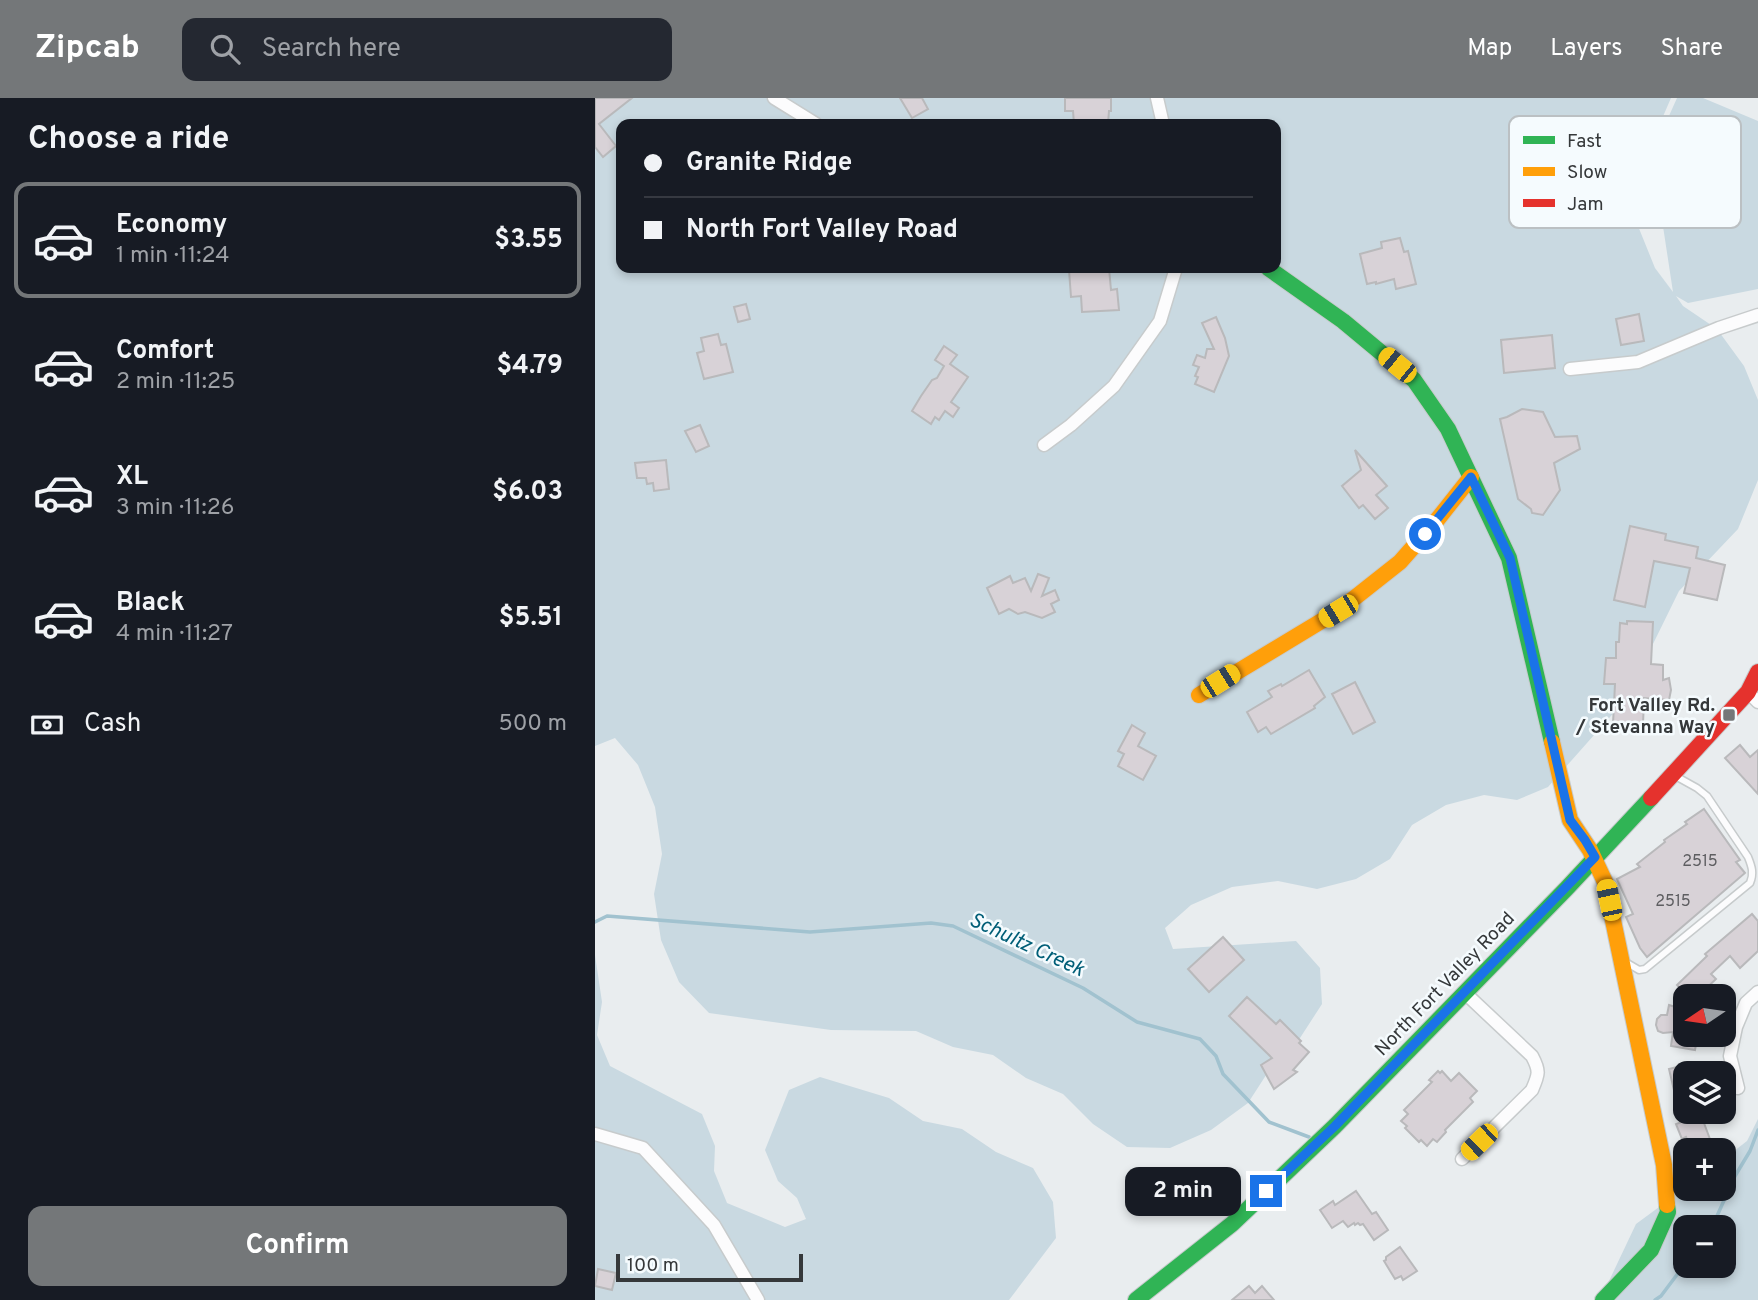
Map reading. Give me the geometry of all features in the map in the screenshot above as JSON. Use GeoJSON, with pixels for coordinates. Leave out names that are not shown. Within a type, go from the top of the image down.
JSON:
{"type":"FeatureCollection","features":[{"type":"Feature","properties":{"kind":"street"},"geometry":{"type":"LineString","coordinates":[[774,98],[808,119]]}},
{"type":"Feature","properties":{"kind":"street"},"geometry":{"type":"LineString","coordinates":[[1157,98],[1162,119]]}},
{"type":"Feature","properties":{"kind":"street"},"geometry":{"type":"LineString","coordinates":[[1045,445],[1114,386],[1160,321],[1174,273]]}},
{"type":"Feature","properties":{"kind":"street"},"geometry":{"type":"LineString","coordinates":[[1275,273],[1343,321],[1414,380],[1448,429],[1510,558],[1570,820],[1595,857],[1605,882],[1664,1165],[1668,1212],[1651,1250],[1603,1300]]}},
{"type":"Feature","properties":{"kind":"street"},"geometry":{"type":"LineString","coordinates":[[1570,369],[1638,362],[1719,328],[1758,315]]}},
{"type":"Feature","properties":{"kind":"street"},"geometry":{"type":"LineString","coordinates":[[1199,695],[1338,611],[1400,562],[1471,477]]}},
{"type":"Feature","properties":{"kind":"street","name":"North Fort Valley Road"},"geometry":{"type":"LineString","coordinates":[[1136,1300],[1232,1224],[1335,1126],[1567,888],[1627,822],[1753,697],[1758,673]]}},
{"type":"Feature","properties":{"kind":"street"},"geometry":{"type":"LineString","coordinates":[[1462,1159],[1532,1090],[1539,1069],[1532,1056],[1464,992]]}},
{"type":"Feature","properties":{"kind":"street"},"geometry":{"type":"LineString","coordinates":[[1738,1088],[1730,1056],[1746,1003],[1758,992]]}},
{"type":"Feature","properties":{"kind":"street"},"geometry":{"type":"LineString","coordinates":[[595,1134],[643,1148],[714,1225],[758,1300]]}},
{"type":"Feature","properties":{"kind":"lane"},"geometry":{"type":"LineString","coordinates":[[1622,960],[1639,970],[1645,969],[1750,883],[1753,876],[1748,857],[1707,796],[1674,775]]}},
{"type":"Feature","properties":{"kind":"shaded area"},"geometry":{"type":"Polygon","coordinates":[[[595,98],[1671,98],[1663,116],[1509,116],[1509,228],[1639,228],[1655,268],[1673,292],[1663,228],[1741,228],[1741,116],[1669,116],[1677,98],[1703,98],[1758,121],[1758,289],[1688,303],[1676,296],[1683,306],[1717,329],[1744,366],[1758,400],[1758,480],[1738,529],[1679,591],[1626,699],[1548,787],[1517,800],[1484,795],[1446,805],[1412,825],[1390,859],[1356,879],[1317,889],[1278,881],[1232,887],[1191,905],[1165,928],[1173,949],[1296,941],[1320,968],[1322,1004],[1300,1038],[1270,1069],[1248,1103],[1211,1130],[1170,1148],[1127,1147],[1093,1124],[1063,1094],[1026,1078],[993,1055],[953,1047],[916,1031],[831,1030],[709,1013],[679,982],[661,940],[654,894],[662,854],[655,807],[638,765],[615,738],[595,746],[595,98]]]}},
{"type":"Feature","properties":{"kind":"shaded area"},"geometry":{"type":"Polygon","coordinates":[[[595,955],[602,1002],[597,1035],[610,1066],[702,1114],[715,1146],[714,1171],[727,1203],[785,1227],[806,1219],[797,1198],[778,1181],[765,1150],[789,1090],[820,1077],[889,1098],[923,1121],[962,1129],[996,1152],[1033,1168],[1053,1202],[1056,1238],[1009,1300],[595,1300],[595,955]]]}},
{"type":"Feature","properties":{"kind":"shaded area"},"geometry":{"type":"Polygon","coordinates":[[[1758,1119],[1758,1300],[1600,1300],[1636,1224],[1673,1197],[1673,1201],[1736,1201],[1736,1150],[1747,1141],[1758,1119]]]}},
{"type":"Feature","properties":{"kind":"building"},"geometry":{"type":"Polygon","coordinates":[[[595,98],[632,98],[599,124],[616,146],[603,157],[595,147],[595,98]]]}},
{"type":"Feature","properties":{"kind":"building"},"geometry":{"type":"Polygon","coordinates":[[[900,98],[922,98],[928,109],[912,118],[900,98]]]}},
{"type":"Feature","properties":{"kind":"building"},"geometry":{"type":"Polygon","coordinates":[[[1065,98],[1111,98],[1108,119],[1074,119],[1073,111],[1065,111],[1065,98]]]}},
{"type":"Feature","properties":{"kind":"building"},"geometry":{"type":"Polygon","coordinates":[[[1400,238],[1404,252],[1408,251],[1416,284],[1396,289],[1394,279],[1367,284],[1360,254],[1382,248],[1381,242],[1400,238]]]}},
{"type":"Feature","properties":{"kind":"building"},"geometry":{"type":"Polygon","coordinates":[[[1069,273],[1109,273],[1111,290],[1117,289],[1119,310],[1082,312],[1081,296],[1071,297],[1069,273]]]}},
{"type":"Feature","properties":{"kind":"building"},"geometry":{"type":"Polygon","coordinates":[[[746,304],[750,319],[738,322],[734,307],[746,304]]]}},
{"type":"Feature","properties":{"kind":"building"},"geometry":{"type":"Polygon","coordinates":[[[1639,314],[1644,341],[1621,345],[1616,319],[1639,314]]]}},
{"type":"Feature","properties":{"kind":"building"},"geometry":{"type":"Polygon","coordinates":[[[1216,317],[1229,356],[1214,392],[1195,384],[1199,367],[1193,365],[1197,355],[1205,358],[1207,349],[1214,349],[1202,323],[1216,317]]]}},
{"type":"Feature","properties":{"kind":"building"},"geometry":{"type":"Polygon","coordinates":[[[718,334],[721,345],[726,344],[733,372],[704,379],[697,353],[704,351],[701,338],[718,334]]]}},
{"type":"Feature","properties":{"kind":"building"},"geometry":{"type":"Polygon","coordinates":[[[1552,335],[1555,368],[1504,373],[1501,340],[1552,335]]]}},
{"type":"Feature","properties":{"kind":"building"},"geometry":{"type":"Polygon","coordinates":[[[944,346],[957,355],[950,364],[968,377],[951,402],[959,408],[953,417],[945,411],[939,420],[935,417],[931,424],[912,411],[944,366],[935,360],[944,346]]]}},
{"type":"Feature","properties":{"kind":"building"},"geometry":{"type":"Polygon","coordinates":[[[1522,409],[1543,412],[1555,437],[1577,436],[1580,449],[1554,463],[1560,490],[1543,515],[1532,513],[1531,509],[1518,499],[1500,419],[1522,409]]]}},
{"type":"Feature","properties":{"kind":"building"},"geometry":{"type":"Polygon","coordinates":[[[700,425],[709,446],[696,452],[685,431],[700,425]]]}},
{"type":"Feature","properties":{"kind":"building"},"geometry":{"type":"Polygon","coordinates":[[[1355,450],[1387,486],[1376,495],[1388,508],[1375,519],[1363,505],[1359,508],[1342,486],[1361,470],[1355,450]]]}},
{"type":"Feature","properties":{"kind":"building"},"geometry":{"type":"Polygon","coordinates":[[[666,460],[669,489],[654,491],[653,483],[647,484],[646,478],[637,478],[635,463],[666,460]]]}},
{"type":"Feature","properties":{"kind":"building"},"geometry":{"type":"Polygon","coordinates":[[[1630,526],[1666,534],[1665,540],[1698,547],[1696,558],[1725,565],[1717,600],[1684,593],[1690,568],[1654,561],[1645,607],[1614,600],[1630,526]]]}},
{"type":"Feature","properties":{"kind":"building"},"geometry":{"type":"Polygon","coordinates":[[[1038,574],[1049,578],[1042,596],[1055,590],[1059,600],[1051,604],[1055,612],[1042,618],[1025,612],[1018,614],[1009,609],[999,614],[987,588],[1010,576],[1013,583],[1025,578],[1031,591],[1038,574]]]}},
{"type":"Feature","properties":{"kind":"building"},"geometry":{"type":"Polygon","coordinates":[[[1627,621],[1653,622],[1651,664],[1663,665],[1663,680],[1669,678],[1671,690],[1669,700],[1644,698],[1643,725],[1613,724],[1615,684],[1604,684],[1606,658],[1616,658],[1620,623],[1627,624],[1627,621]]]}},
{"type":"Feature","properties":{"kind":"building"},"geometry":{"type":"Polygon","coordinates":[[[1309,670],[1325,697],[1315,708],[1271,734],[1266,727],[1258,732],[1247,712],[1272,697],[1268,691],[1309,670]]]}},
{"type":"Feature","properties":{"kind":"building"},"geometry":{"type":"Polygon","coordinates":[[[1355,682],[1375,722],[1353,734],[1332,694],[1355,682]]]}},
{"type":"Feature","properties":{"kind":"building"},"geometry":{"type":"Polygon","coordinates":[[[1132,725],[1145,733],[1138,746],[1156,756],[1143,780],[1118,766],[1124,754],[1118,751],[1132,725]]]}},
{"type":"Feature","properties":{"kind":"building"},"geometry":{"type":"Polygon","coordinates":[[[1740,745],[1750,757],[1758,750],[1758,794],[1725,758],[1740,745]]]}},
{"type":"Feature","properties":{"kind":"building"},"geometry":{"type":"Polygon","coordinates":[[[1704,809],[1740,860],[1736,862],[1745,873],[1647,957],[1626,917],[1633,914],[1617,879],[1640,867],[1637,864],[1704,809]]]}},
{"type":"Feature","properties":{"kind":"building"},"geometry":{"type":"Polygon","coordinates":[[[1752,914],[1758,921],[1758,951],[1740,968],[1730,956],[1711,974],[1716,979],[1711,984],[1678,984],[1707,956],[1705,954],[1752,914]]]}},
{"type":"Feature","properties":{"kind":"building"},"geometry":{"type":"Polygon","coordinates":[[[1223,937],[1244,960],[1209,992],[1188,969],[1223,937]]]}},
{"type":"Feature","properties":{"kind":"building"},"geometry":{"type":"Polygon","coordinates":[[[1247,997],[1276,1024],[1280,1020],[1309,1052],[1293,1070],[1297,1072],[1274,1089],[1261,1065],[1272,1058],[1229,1016],[1247,997]]]}},
{"type":"Feature","properties":{"kind":"building"},"geometry":{"type":"Polygon","coordinates":[[[1669,1005],[1673,1006],[1673,1032],[1663,1033],[1658,1031],[1657,1019],[1661,1015],[1667,1015],[1669,1005]]]}},
{"type":"Feature","properties":{"kind":"building"},"geometry":{"type":"Polygon","coordinates":[[[1673,1068],[1673,1086],[1669,1069],[1673,1068]]]}},
{"type":"Feature","properties":{"kind":"building"},"geometry":{"type":"Polygon","coordinates":[[[1438,1071],[1442,1071],[1451,1081],[1459,1073],[1477,1091],[1470,1098],[1473,1102],[1437,1142],[1433,1139],[1427,1146],[1421,1140],[1419,1142],[1401,1121],[1408,1114],[1404,1110],[1432,1082],[1429,1080],[1438,1071]]]}},
{"type":"Feature","properties":{"kind":"building"},"geometry":{"type":"Polygon","coordinates":[[[1676,1124],[1704,1124],[1710,1138],[1686,1137],[1682,1138],[1676,1124]]]}},
{"type":"Feature","properties":{"kind":"building"},"geometry":{"type":"Polygon","coordinates":[[[1356,1191],[1372,1214],[1376,1212],[1388,1230],[1374,1240],[1363,1224],[1354,1223],[1348,1227],[1343,1221],[1332,1228],[1320,1210],[1333,1201],[1335,1205],[1356,1191]]]}},
{"type":"Feature","properties":{"kind":"building"},"geometry":{"type":"Polygon","coordinates":[[[1400,1247],[1417,1271],[1403,1280],[1401,1276],[1395,1279],[1384,1261],[1400,1247]]]}},
{"type":"Feature","properties":{"kind":"building"},"geometry":{"type":"Polygon","coordinates":[[[598,1269],[616,1273],[612,1290],[595,1286],[598,1269]]]}},
{"type":"Feature","properties":{"kind":"building"},"geometry":{"type":"Polygon","coordinates":[[[1249,1286],[1255,1293],[1262,1286],[1274,1300],[1232,1300],[1249,1286]]]}},
{"type":"Feature","properties":{"kind":"waterway","name":"Schultz Creek"},"geometry":{"type":"LineString","coordinates":[[595,922],[607,916],[810,932],[931,923],[953,926],[1083,988],[1137,1022],[1200,1039],[1216,1056],[1223,1074],[1269,1122],[1309,1137]]}},
{"type":"Feature","properties":{"kind":"waterway"},"geometry":{"type":"LineString","coordinates":[[1717,1215],[1758,1130]]}},
{"type":"Feature","properties":{"kind":"waterway"},"geometry":{"type":"LineString","coordinates":[[1655,1300],[1674,1278]]}},
{"type":"Feature","properties":{"kind":"traffic: fast"},"geometry":{"type":"LineString","coordinates":[[1275,273],[1343,321],[1414,380],[1448,429],[1509,558],[1552,742]]}},
{"type":"Feature","properties":{"kind":"traffic: fast"},"geometry":{"type":"LineString","coordinates":[[1136,1300],[1232,1224],[1335,1126],[1651,798]]}},
{"type":"Feature","properties":{"kind":"traffic: fast"},"geometry":{"type":"LineString","coordinates":[[1603,1300],[1651,1250],[1668,1212],[1667,1205]]}},
{"type":"Feature","properties":{"kind":"traffic: slow"},"geometry":{"type":"LineString","coordinates":[[1199,695],[1338,611],[1400,562],[1471,477]]}},
{"type":"Feature","properties":{"kind":"traffic: slow"},"geometry":{"type":"LineString","coordinates":[[1552,742],[1570,820],[1590,850],[1605,882],[1664,1165],[1667,1205]]}},
{"type":"Feature","properties":{"kind":"traffic: jam"},"geometry":{"type":"LineString","coordinates":[[1651,798],[1748,692],[1758,672]]}},
{"type":"Feature","properties":{"kind":"place","name":"Fort Valley Rd. / Stevanna Way"},"geometry":{"type":"Point","coordinates":[1729,715]}},
{"type":"Feature","properties":{"kind":"route"},"geometry":{"type":"LineString","coordinates":[[1266,1191],[1335,1126],[1595,857],[1570,820],[1510,558],[1471,477],[1425,534]]}}]}
